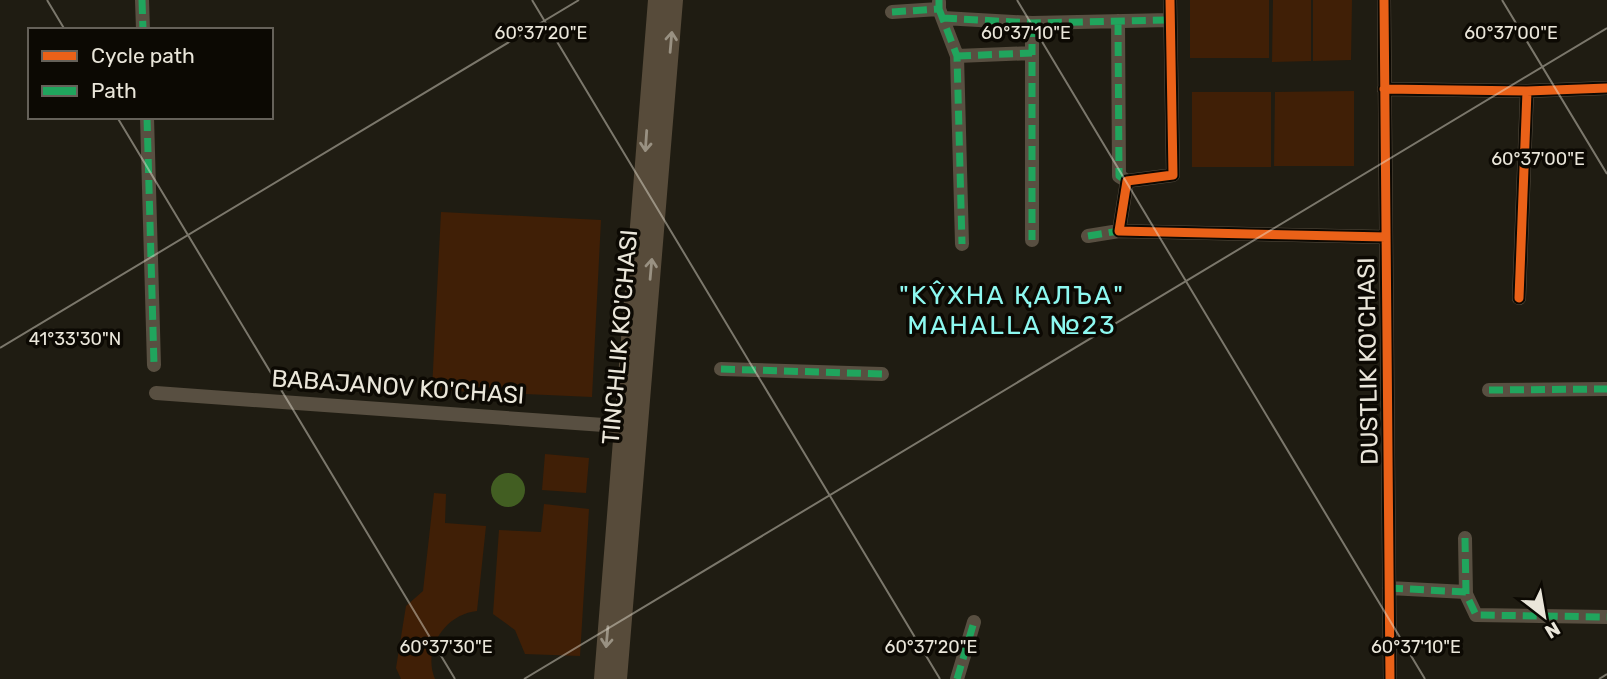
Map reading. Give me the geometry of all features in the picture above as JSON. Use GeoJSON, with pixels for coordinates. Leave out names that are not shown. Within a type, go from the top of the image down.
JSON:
{"type":"FeatureCollection","features":[{"type":"Feature","properties":{"kind":"main road","name":"TINCHLIK KO'CHASI"},"geometry":{"type":"LineString","coordinates":[[618,679],[657,0]]}},
{"type":"Feature","properties":{"kind":"main road","name":"TINCHLIK KO'CHASI"},"geometry":{"type":"LineString","coordinates":[[603,679],[674,0]]}},
{"type":"Feature","properties":{"kind":"street"},"geometry":{"type":"LineString","coordinates":[[142,0],[143,28]]}},
{"type":"Feature","properties":{"kind":"street"},"geometry":{"type":"LineString","coordinates":[[1118,21],[1119,176],[1127,181],[1173,175],[1170,0]]}},
{"type":"Feature","properties":{"kind":"street","name":"DUSTLIK KO'CHASI"},"geometry":{"type":"LineString","coordinates":[[1384,0],[1390,679]]}},
{"type":"Feature","properties":{"kind":"street"},"geometry":{"type":"LineString","coordinates":[[892,12],[940,9],[1032,23],[1169,20]]}},
{"type":"Feature","properties":{"kind":"street"},"geometry":{"type":"LineString","coordinates":[[940,9],[957,56],[962,244]]}},
{"type":"Feature","properties":{"kind":"street"},"geometry":{"type":"LineString","coordinates":[[1032,23],[1032,240]]}},
{"type":"Feature","properties":{"kind":"street"},"geometry":{"type":"LineString","coordinates":[[957,56],[1032,53]]}},
{"type":"Feature","properties":{"kind":"street"},"geometry":{"type":"LineString","coordinates":[[1522,229],[1527,91],[1607,88]]}},
{"type":"Feature","properties":{"kind":"street"},"geometry":{"type":"LineString","coordinates":[[1384,89],[1527,91],[1519,298]]}},
{"type":"Feature","properties":{"kind":"street"},"geometry":{"type":"LineString","coordinates":[[146,119],[154,365]]}},
{"type":"Feature","properties":{"kind":"street"},"geometry":{"type":"LineString","coordinates":[[1119,231],[1127,181]]}},
{"type":"Feature","properties":{"kind":"street"},"geometry":{"type":"LineString","coordinates":[[1088,236],[1119,231],[1386,237]]}},
{"type":"Feature","properties":{"kind":"street"},"geometry":{"type":"LineString","coordinates":[[721,369],[882,374]]}},
{"type":"Feature","properties":{"kind":"street"},"geometry":{"type":"LineString","coordinates":[[1489,390],[1607,389]]}},
{"type":"Feature","properties":{"kind":"street","name":"BABAJANOV KO'CHASI"},"geometry":{"type":"LineString","coordinates":[[156,393],[631,427]]}},
{"type":"Feature","properties":{"kind":"street"},"geometry":{"type":"LineString","coordinates":[[1465,538],[1466,592],[1476,615],[1607,617]]}},
{"type":"Feature","properties":{"kind":"street"},"geometry":{"type":"LineString","coordinates":[[1389,588],[1466,592]]}},
{"type":"Feature","properties":{"kind":"street"},"geometry":{"type":"LineString","coordinates":[[957,679],[974,622]]}},
{"type":"Feature","properties":{"kind":"shaded area"},"geometry":{"type":"Polygon","coordinates":[[[1190,0],[1269,0],[1269,58],[1190,58],[1190,0]]]}},
{"type":"Feature","properties":{"kind":"shaded area"},"geometry":{"type":"Polygon","coordinates":[[[1273,0],[1311,0],[1311,61],[1272,62],[1273,0]]]}},
{"type":"Feature","properties":{"kind":"shaded area"},"geometry":{"type":"Polygon","coordinates":[[[1313,0],[1352,0],[1351,60],[1313,61],[1313,0]]]}},
{"type":"Feature","properties":{"kind":"shaded area"},"geometry":{"type":"Polygon","coordinates":[[[1354,91],[1354,166],[1274,166],[1275,92],[1354,91]]]}},
{"type":"Feature","properties":{"kind":"shaded area"},"geometry":{"type":"Polygon","coordinates":[[[1192,92],[1271,92],[1271,167],[1192,167],[1192,92]]]}},
{"type":"Feature","properties":{"kind":"shaded area"},"geometry":{"type":"Polygon","coordinates":[[[441,212],[601,220],[592,397],[432,390],[441,212]]]}},
{"type":"Feature","properties":{"kind":"shaded area"},"geometry":{"type":"Polygon","coordinates":[[[545,454],[589,458],[586,493],[542,490],[545,454]]]}},
{"type":"Feature","properties":{"kind":"shaded area"},"geometry":{"type":"Polygon","coordinates":[[[508,473],[520,478],[525,490],[520,502],[508,507],[496,502],[491,490],[496,478],[508,473]]]}},
{"type":"Feature","properties":{"kind":"shaded area"},"geometry":{"type":"Polygon","coordinates":[[[434,493],[446,494],[445,523],[486,526],[477,611],[456,619],[440,634],[432,656],[435,679],[401,679],[396,668],[406,606],[423,591],[434,493]]]}},
{"type":"Feature","properties":{"kind":"shaded area"},"geometry":{"type":"Polygon","coordinates":[[[544,504],[589,509],[580,656],[525,654],[515,630],[493,614],[499,530],[541,532],[544,504]]]}},
{"type":"Feature","properties":{"kind":"marked path"},"geometry":{"type":"LineString","coordinates":[[142,0],[143,28]]}},
{"type":"Feature","properties":{"kind":"marked path"},"geometry":{"type":"LineString","coordinates":[[892,12],[939,9],[939,0]]}},
{"type":"Feature","properties":{"kind":"marked path"},"geometry":{"type":"LineString","coordinates":[[939,9],[957,56],[962,244]]}},
{"type":"Feature","properties":{"kind":"marked path"},"geometry":{"type":"LineString","coordinates":[[943,18],[1032,23],[1169,20]]}},
{"type":"Feature","properties":{"kind":"marked path"},"geometry":{"type":"LineString","coordinates":[[1118,21],[1119,176],[1127,181]]}},
{"type":"Feature","properties":{"kind":"marked path"},"geometry":{"type":"LineString","coordinates":[[1032,23],[1032,53]]}},
{"type":"Feature","properties":{"kind":"marked path"},"geometry":{"type":"LineString","coordinates":[[957,56],[1032,53],[1032,240]]}},
{"type":"Feature","properties":{"kind":"marked path"},"geometry":{"type":"LineString","coordinates":[[147,119],[154,365]]}},
{"type":"Feature","properties":{"kind":"marked path"},"geometry":{"type":"LineString","coordinates":[[1088,236],[1119,231]]}},
{"type":"Feature","properties":{"kind":"marked path"},"geometry":{"type":"LineString","coordinates":[[721,369],[882,374]]}},
{"type":"Feature","properties":{"kind":"marked path"},"geometry":{"type":"LineString","coordinates":[[1489,390],[1607,389]]}},
{"type":"Feature","properties":{"kind":"marked path"},"geometry":{"type":"LineString","coordinates":[[1465,538],[1466,594],[1476,615],[1607,617]]}},
{"type":"Feature","properties":{"kind":"marked path"},"geometry":{"type":"LineString","coordinates":[[1389,588],[1466,592]]}},
{"type":"Feature","properties":{"kind":"marked path"},"geometry":{"type":"LineString","coordinates":[[957,679],[974,622]]}},
{"type":"Feature","properties":{"kind":"cycle path"},"geometry":{"type":"LineString","coordinates":[[1170,0],[1173,175],[1127,181],[1119,231],[1386,237]]}},
{"type":"Feature","properties":{"kind":"cycle path"},"geometry":{"type":"LineString","coordinates":[[1384,0],[1390,679]]}},
{"type":"Feature","properties":{"kind":"cycle path"},"geometry":{"type":"LineString","coordinates":[[1384,89],[1527,91],[1519,298],[1527,91],[1607,88]]}},
{"type":"Feature","properties":{"kind":"district","name":"\"KŶХНА ҚАЛЪА\" MAHALLA №23"},"geometry":{"type":"Point","coordinates":[1012,310]}}]}
